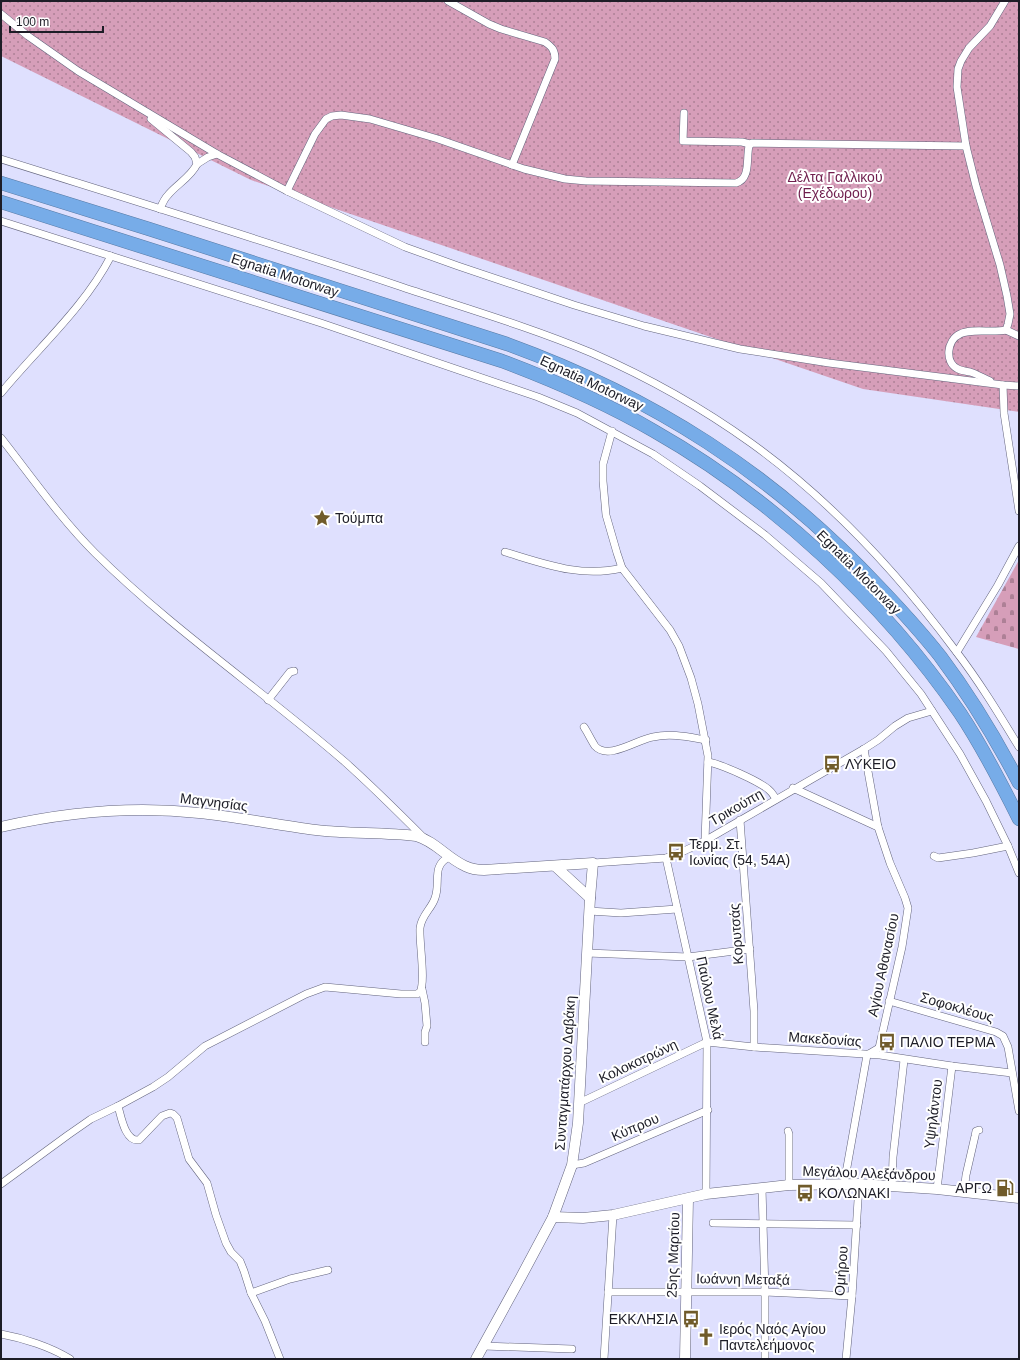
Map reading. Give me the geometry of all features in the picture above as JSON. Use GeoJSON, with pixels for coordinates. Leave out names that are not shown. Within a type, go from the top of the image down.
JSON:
{"type":"FeatureCollection","features":[{"type":"Feature","properties":{"kind":"highway","name":"Egnatia Motorway"},"geometry":{"type":"LineString","coordinates":[[1,183],[507,344],[541,356],[592,378],[668,417],[726,455],[772,488],[857,563],[903,612],[940,656],[976,707],[1003,752],[1019,783]]}},
{"type":"Feature","properties":{"kind":"highway","name":"Egnatia Motorway"},"geometry":{"type":"LineString","coordinates":[[1,202],[502,361],[594,399],[667,438],[725,476],[794,530],[844,576],[886,620],[924,665],[960,714],[989,762],[1019,819]]}},
{"type":"Feature","properties":{"kind":"street"},"geometry":{"type":"LineString","coordinates":[[448,1],[489,24],[545,42],[551,46],[555,52],[555,59],[512,165]]}},
{"type":"Feature","properties":{"kind":"street"},"geometry":{"type":"LineString","coordinates":[[1005,1],[990,26],[969,48],[958,69],[957,87],[966,146],[976,186],[1000,265],[1007,296],[1010,314],[1006,330]]}},
{"type":"Feature","properties":{"kind":"street"},"geometry":{"type":"LineString","coordinates":[[1,14],[28,36],[78,71],[217,154],[287,191],[405,247],[511,285],[644,326],[740,349],[789,358],[1019,386]]}},
{"type":"Feature","properties":{"kind":"street"},"geometry":{"type":"LineString","coordinates":[[129,102],[191,152],[195,157],[197,164]]}},
{"type":"Feature","properties":{"kind":"street"},"geometry":{"type":"LineString","coordinates":[[684,113],[683,141],[742,142],[750,144],[756,142],[966,146]]}},
{"type":"Feature","properties":{"kind":"street"},"geometry":{"type":"LineString","coordinates":[[287,191],[315,134],[321,125],[326,119],[332,116],[341,115],[370,119],[407,129],[512,165],[564,180],[742,182],[745,177],[750,144]]}},
{"type":"Feature","properties":{"kind":"street"},"geometry":{"type":"LineString","coordinates":[[160,209],[168,194],[189,176],[197,164],[208,157],[217,154]]}},
{"type":"Feature","properties":{"kind":"street"},"geometry":{"type":"LineString","coordinates":[[1,159],[375,278],[548,336],[592,353],[666,389],[750,442],[800,481],[870,547],[913,595],[957,652],[990,700],[1019,747]]}},
{"type":"Feature","properties":{"kind":"street"},"geometry":{"type":"LineString","coordinates":[[1,222],[321,323],[485,378],[577,413],[653,454],[728,506],[765,534],[821,583],[886,651],[921,694],[960,754],[986,801],[1008,846],[1019,873]]}},
{"type":"Feature","properties":{"kind":"street"},"geometry":{"type":"LineString","coordinates":[[1,393],[82,301],[111,256]]}},
{"type":"Feature","properties":{"kind":"street"},"geometry":{"type":"LineString","coordinates":[[994,384],[980,376],[959,370],[954,366],[950,358],[949,350],[951,342],[960,333],[968,331],[992,332],[1006,330],[1019,336]]}},
{"type":"Feature","properties":{"kind":"street"},"geometry":{"type":"LineString","coordinates":[[1003,385],[1004,413],[1019,511]]}},
{"type":"Feature","properties":{"kind":"street"},"geometry":{"type":"LineString","coordinates":[[612,431],[603,464],[606,515],[622,568],[666,625],[679,646],[692,678],[706,740],[708,762],[705,841]]}},
{"type":"Feature","properties":{"kind":"street"},"geometry":{"type":"LineString","coordinates":[[1,438],[65,520],[96,554],[127,583],[213,656],[345,762],[384,798],[423,838]]}},
{"type":"Feature","properties":{"kind":"street"},"geometry":{"type":"LineString","coordinates":[[957,652],[1019,546]]}},
{"type":"Feature","properties":{"kind":"street"},"geometry":{"type":"LineString","coordinates":[[505,552],[550,565],[588,572],[610,571],[622,568]]}},
{"type":"Feature","properties":{"kind":"street"},"geometry":{"type":"LineString","coordinates":[[268,700],[290,672],[294,671]]}},
{"type":"Feature","properties":{"kind":"street","name":"Τρικούπη"},"geometry":{"type":"LineString","coordinates":[[423,838],[465,866],[472,869],[484,870],[666,858],[705,841],[794,788],[864,749],[908,718],[932,711]]}},
{"type":"Feature","properties":{"kind":"street"},"geometry":{"type":"LineString","coordinates":[[584,727],[596,747],[607,751],[620,750],[644,739],[664,735],[675,735],[706,740]]}},
{"type":"Feature","properties":{"kind":"street","name":"Αγίου Αθανασίου"},"geometry":{"type":"LineString","coordinates":[[864,749],[878,827],[890,863],[908,908],[902,947],[879,1048],[880,1056]]}},
{"type":"Feature","properties":{"kind":"street"},"geometry":{"type":"LineString","coordinates":[[708,762],[728,769],[762,786],[770,791],[776,799]]}},
{"type":"Feature","properties":{"kind":"street"},"geometry":{"type":"LineString","coordinates":[[794,788],[878,827]]}},
{"type":"Feature","properties":{"kind":"street","name":"Μαγνησίας"},"geometry":{"type":"LineString","coordinates":[[1,827],[31,820],[64,815],[140,810],[199,813],[317,830],[406,834],[423,838]]}},
{"type":"Feature","properties":{"kind":"street","name":"Κορυτσάς"},"geometry":{"type":"LineString","coordinates":[[740,820],[754,1011],[754,1048]]}},
{"type":"Feature","properties":{"kind":"street"},"geometry":{"type":"LineString","coordinates":[[934,856],[938,858],[1008,846]]}},
{"type":"Feature","properties":{"kind":"street"},"geometry":{"type":"LineString","coordinates":[[425,1042],[425,1032],[427,1026],[422,989],[421,922],[436,896],[437,874],[440,864],[443,860],[450,857]]}},
{"type":"Feature","properties":{"kind":"street","name":"Παύλου Μελά"},"geometry":{"type":"LineString","coordinates":[[666,858],[707,1042],[708,1110],[706,1194]]}},
{"type":"Feature","properties":{"kind":"street","name":"Συνταγματάρχου Δαβάκη"},"geometry":{"type":"LineString","coordinates":[[476,1359],[553,1217],[572,1165],[578,1123],[589,911],[593,863]]}},
{"type":"Feature","properties":{"kind":"street"},"geometry":{"type":"LineString","coordinates":[[555,866],[590,898]]}},
{"type":"Feature","properties":{"kind":"street"},"geometry":{"type":"LineString","coordinates":[[589,911],[621,913],[677,909]]}},
{"type":"Feature","properties":{"kind":"street"},"geometry":{"type":"LineString","coordinates":[[587,953],[688,957],[750,949]]}},
{"type":"Feature","properties":{"kind":"street"},"geometry":{"type":"LineString","coordinates":[[1,1184],[91,1119],[118,1106],[168,1077],[205,1046],[320,988],[325,987],[401,994],[417,994],[422,989]]}},
{"type":"Feature","properties":{"kind":"street","name":"Σοφοκλέους"},"geometry":{"type":"LineString","coordinates":[[889,1001],[996,1032],[1003,1036],[1008,1047],[1012,1073]]}},
{"type":"Feature","properties":{"kind":"street","name":"Μακεδονίας"},"geometry":{"type":"LineString","coordinates":[[707,1042],[754,1048],[880,1056],[1012,1073]]}},
{"type":"Feature","properties":{"kind":"street","name":"Κολοκοτρώνη"},"geometry":{"type":"LineString","coordinates":[[579,1103],[707,1042]]}},
{"type":"Feature","properties":{"kind":"street"},"geometry":{"type":"LineString","coordinates":[[844,1184],[867,1055],[879,1048]]}},
{"type":"Feature","properties":{"kind":"street"},"geometry":{"type":"LineString","coordinates":[[892,1187],[893,1157],[904,1060]]}},
{"type":"Feature","properties":{"kind":"street","name":"Υψηλάντου"},"geometry":{"type":"LineString","coordinates":[[937,1190],[952,1066]]}},
{"type":"Feature","properties":{"kind":"street"},"geometry":{"type":"LineString","coordinates":[[1012,1073],[1019,1111]]}},
{"type":"Feature","properties":{"kind":"street"},"geometry":{"type":"LineString","coordinates":[[118,1106],[124,1129],[133,1140],[136,1141],[139,1140],[162,1116],[170,1113],[175,1116],[189,1159],[207,1183],[224,1238],[231,1252],[240,1261],[251,1292],[265,1321],[280,1359]]}},
{"type":"Feature","properties":{"kind":"street","name":"Κύπρου"},"geometry":{"type":"LineString","coordinates":[[572,1165],[584,1163],[708,1110]]}},
{"type":"Feature","properties":{"kind":"street"},"geometry":{"type":"LineString","coordinates":[[964,1192],[966,1175],[976,1131],[979,1130]]}},
{"type":"Feature","properties":{"kind":"street"},"geometry":{"type":"LineString","coordinates":[[788,1131],[789,1185]]}},
{"type":"Feature","properties":{"kind":"street","name":"Μεγάλου Αλεξάνδρου"},"geometry":{"type":"LineString","coordinates":[[553,1217],[583,1218],[613,1215],[706,1194],[789,1185],[859,1184],[1019,1198]]}},
{"type":"Feature","properties":{"kind":"street","name":"Ομήρου"},"geometry":{"type":"LineString","coordinates":[[846,1359],[852,1296],[859,1184]]}},
{"type":"Feature","properties":{"kind":"street"},"geometry":{"type":"LineString","coordinates":[[762,1188],[765,1292],[764,1359]]}},
{"type":"Feature","properties":{"kind":"street","name":"25ης Μαρτίου"},"geometry":{"type":"LineString","coordinates":[[685,1359],[685,1292],[688,1199]]}},
{"type":"Feature","properties":{"kind":"street"},"geometry":{"type":"LineString","coordinates":[[604,1359],[613,1215]]}},
{"type":"Feature","properties":{"kind":"street"},"geometry":{"type":"LineString","coordinates":[[713,1223],[857,1225]]}},
{"type":"Feature","properties":{"kind":"street"},"geometry":{"type":"LineString","coordinates":[[251,1292],[290,1279],[328,1270]]}},
{"type":"Feature","properties":{"kind":"street","name":"Ιωάννη Μεταξά"},"geometry":{"type":"LineString","coordinates":[[608,1292],[765,1292],[852,1296]]}},
{"type":"Feature","properties":{"kind":"street"},"geometry":{"type":"LineString","coordinates":[[1,1334],[41,1346],[62,1354],[70,1359]]}},
{"type":"Feature","properties":{"kind":"street"},"geometry":{"type":"LineString","coordinates":[[484,1346],[572,1349]]}},
{"type":"Feature","properties":{"kind":"green space","name":"Δέλτα Γαλλικού (Εχέδωρου)"},"geometry":{"type":"Polygon","coordinates":[[[1,1],[1019,1],[1019,412],[863,389],[251,180],[1,56],[1,1]]]}},
{"type":"Feature","properties":{"kind":"green space"},"geometry":{"type":"Polygon","coordinates":[[[1019,560],[1019,649],[976,637],[1019,560]]]}},
{"type":"Feature","properties":{"kind":"place","name":"Τούμπα"},"geometry":{"type":"Point","coordinates":[322,518]}},
{"type":"Feature","properties":{"kind":"place","name":"ΛΥΚΕΙΟ"},"geometry":{"type":"Point","coordinates":[832,764]}},
{"type":"Feature","properties":{"kind":"place","name":"Τερμ. Στ. Ιωνίας (54, 54Α)"},"geometry":{"type":"Point","coordinates":[676,852]}},
{"type":"Feature","properties":{"kind":"place","name":"ΠΑΛΙΟ ΤΕΡΜΑ"},"geometry":{"type":"Point","coordinates":[887,1042]}},
{"type":"Feature","properties":{"kind":"place","name":"ΑΡΓΩ"},"geometry":{"type":"Point","coordinates":[1005,1188]}},
{"type":"Feature","properties":{"kind":"place","name":"ΚΟΛΩΝΑΚΙ"},"geometry":{"type":"Point","coordinates":[805,1193]}},
{"type":"Feature","properties":{"kind":"place","name":"ΕΚΚΛΗΣΙΑ"},"geometry":{"type":"Point","coordinates":[691,1319]}},
{"type":"Feature","properties":{"kind":"place","name":"Ιερός Ναός Αγίου Παντελεήμονος"},"geometry":{"type":"Point","coordinates":[706,1337]}}]}
